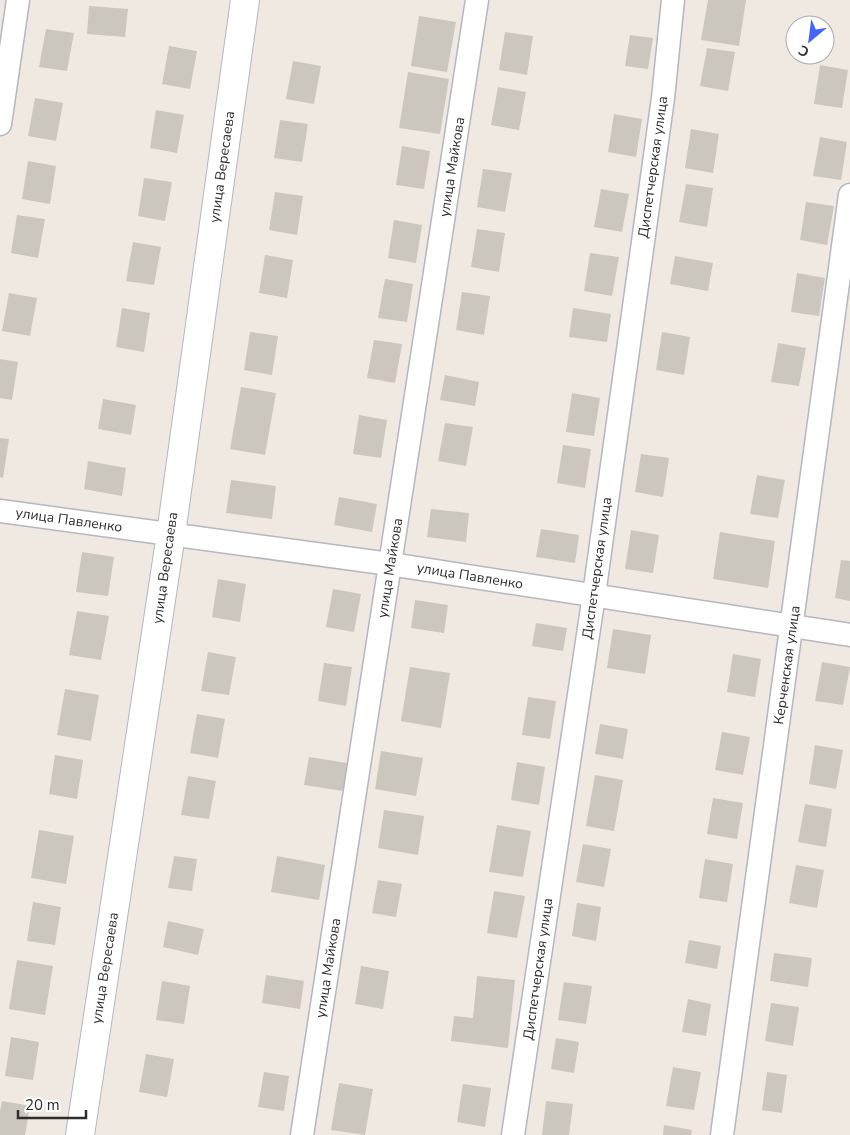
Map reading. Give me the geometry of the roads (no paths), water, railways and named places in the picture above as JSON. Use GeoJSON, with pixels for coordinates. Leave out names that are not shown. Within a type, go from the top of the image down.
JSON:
{"type":"FeatureCollection","features":[{"type":"Feature","properties":{"kind":"street"},"geometry":{"type":"LineString","coordinates":[[0,124],[18,0]]}},
{"type":"Feature","properties":{"kind":"street","name":"улица Вересаева"},"geometry":{"type":"LineString","coordinates":[[80,1135],[170,534],[245,0]]}},
{"type":"Feature","properties":{"kind":"street","name":"улица Майкова"},"geometry":{"type":"LineString","coordinates":[[302,1135],[477,0]]}},
{"type":"Feature","properties":{"kind":"street","name":"Диспетчерская улица"},"geometry":{"type":"LineString","coordinates":[[513,1135],[594,595],[661,108],[673,0]]}},
{"type":"Feature","properties":{"kind":"street","name":"Керченская улица"},"geometry":{"type":"LineString","coordinates":[[722,1135],[850,195]]}},
{"type":"Feature","properties":{"kind":"street","name":"улица Павленко"},"geometry":{"type":"LineString","coordinates":[[0,511],[390,564],[850,635]]}}]}
